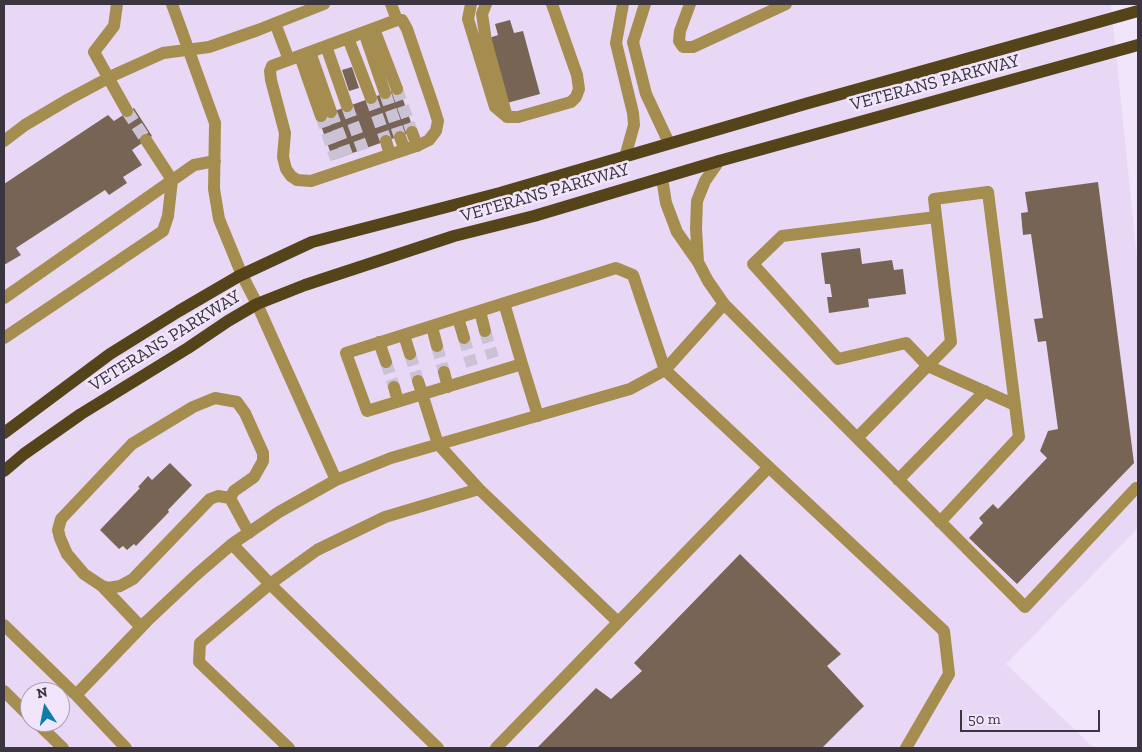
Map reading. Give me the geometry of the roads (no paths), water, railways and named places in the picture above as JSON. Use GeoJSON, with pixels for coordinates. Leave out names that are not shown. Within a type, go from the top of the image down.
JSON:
{"type":"FeatureCollection","features":[{"type":"Feature","properties":{"kind":"main road","name":"VETERANS PARKWAY"},"geometry":{"type":"LineString","coordinates":[[4,433],[110,354],[179,311],[242,274],[312,242],[500,193],[625,158],[669,143],[1138,11]]}},
{"type":"Feature","properties":{"kind":"main road","name":"VETERANS PARKWAY"},"geometry":{"type":"LineString","coordinates":[[4,472],[24,454],[81,414],[257,304],[305,284],[454,236],[534,216],[719,161],[1138,45]]}},
{"type":"Feature","properties":{"kind":"street"},"geometry":{"type":"LineString","coordinates":[[117,4],[114,26],[94,52],[128,111]]}},
{"type":"Feature","properties":{"kind":"street"},"geometry":{"type":"LineString","coordinates":[[172,4],[215,123],[214,189],[216,210],[242,274],[336,480]]}},
{"type":"Feature","properties":{"kind":"street"},"geometry":{"type":"LineString","coordinates":[[4,141],[25,125],[69,99],[108,78],[163,53],[209,46],[324,4]]}},
{"type":"Feature","properties":{"kind":"street"},"geometry":{"type":"LineString","coordinates":[[391,4],[397,20]]}},
{"type":"Feature","properties":{"kind":"street"},"geometry":{"type":"LineString","coordinates":[[472,4],[468,19],[495,107],[507,116],[518,117],[571,102],[576,97],[579,89],[577,75],[552,4]]}},
{"type":"Feature","properties":{"kind":"street"},"geometry":{"type":"LineString","coordinates":[[486,4],[482,14],[486,41],[507,116]]}},
{"type":"Feature","properties":{"kind":"street"},"geometry":{"type":"LineString","coordinates":[[623,4],[616,43],[633,113],[634,125],[625,158]]}},
{"type":"Feature","properties":{"kind":"street"},"geometry":{"type":"LineString","coordinates":[[645,4],[633,42],[646,94],[669,143]]}},
{"type":"Feature","properties":{"kind":"street"},"geometry":{"type":"LineString","coordinates":[[690,4],[680,31],[679,41],[683,47],[693,47],[763,9],[786,4]]}},
{"type":"Feature","properties":{"kind":"street"},"geometry":{"type":"LineString","coordinates":[[397,20],[402,20],[405,23],[438,122],[436,131],[429,140],[411,148],[311,181],[297,180],[286,169],[283,157],[285,133],[270,80],[272,66],[369,30],[397,20]]}},
{"type":"Feature","properties":{"kind":"street"},"geometry":{"type":"LineString","coordinates":[[276,23],[299,56],[326,114]]}},
{"type":"Feature","properties":{"kind":"street"},"geometry":{"type":"LineString","coordinates":[[369,30],[391,91]]}},
{"type":"Feature","properties":{"kind":"street"},"geometry":{"type":"LineString","coordinates":[[348,38],[371,98]]}},
{"type":"Feature","properties":{"kind":"street"},"geometry":{"type":"LineString","coordinates":[[326,46],[347,106]]}},
{"type":"Feature","properties":{"kind":"street"},"geometry":{"type":"LineString","coordinates":[[411,148],[412,132]]}},
{"type":"Feature","properties":{"kind":"street"},"geometry":{"type":"LineString","coordinates":[[400,137],[411,148]]}},
{"type":"Feature","properties":{"kind":"street"},"geometry":{"type":"LineString","coordinates":[[4,338],[163,231],[168,216],[172,180],[146,140]]}},
{"type":"Feature","properties":{"kind":"street"},"geometry":{"type":"LineString","coordinates":[[386,141],[390,155]]}},
{"type":"Feature","properties":{"kind":"street"},"geometry":{"type":"LineString","coordinates":[[363,150],[368,162]]}},
{"type":"Feature","properties":{"kind":"street"},"geometry":{"type":"LineString","coordinates":[[342,157],[346,170]]}},
{"type":"Feature","properties":{"kind":"street"},"geometry":{"type":"LineString","coordinates":[[4,298],[194,165],[215,161]]}},
{"type":"Feature","properties":{"kind":"street"},"geometry":{"type":"LineString","coordinates":[[698,262],[697,201],[705,181],[719,161]]}},
{"type":"Feature","properties":{"kind":"street"},"geometry":{"type":"LineString","coordinates":[[662,178],[666,203],[677,232],[724,304],[1025,607],[1136,488]]}},
{"type":"Feature","properties":{"kind":"street"},"geometry":{"type":"LineString","coordinates":[[857,438],[951,342],[934,200],[988,192],[1019,437],[940,522]]}},
{"type":"Feature","properties":{"kind":"street"},"geometry":{"type":"LineString","coordinates":[[936,217],[782,236],[753,264],[838,360],[906,343],[928,366],[1015,405]]}},
{"type":"Feature","properties":{"kind":"street"},"geometry":{"type":"LineString","coordinates":[[522,364],[497,371],[474,372],[448,387],[367,411],[346,353],[616,268],[634,275],[666,370],[944,631],[949,674],[906,748]]}},
{"type":"Feature","properties":{"kind":"street"},"geometry":{"type":"LineString","coordinates":[[504,303],[538,416]]}},
{"type":"Feature","properties":{"kind":"street"},"geometry":{"type":"LineString","coordinates":[[76,695],[141,627],[196,575],[232,544],[280,512],[336,480],[390,458],[630,389],[666,370],[724,304]]}},
{"type":"Feature","properties":{"kind":"street"},"geometry":{"type":"LineString","coordinates":[[480,311],[485,331]]}},
{"type":"Feature","properties":{"kind":"street"},"geometry":{"type":"LineString","coordinates":[[458,318],[464,338]]}},
{"type":"Feature","properties":{"kind":"street"},"geometry":{"type":"LineString","coordinates":[[432,327],[437,346]]}},
{"type":"Feature","properties":{"kind":"street"},"geometry":{"type":"LineString","coordinates":[[404,335],[410,354]]}},
{"type":"Feature","properties":{"kind":"street"},"geometry":{"type":"LineString","coordinates":[[379,342],[386,362]]}},
{"type":"Feature","properties":{"kind":"street"},"geometry":{"type":"LineString","coordinates":[[493,358],[497,371]]}},
{"type":"Feature","properties":{"kind":"street"},"geometry":{"type":"LineString","coordinates":[[444,372],[448,387]]}},
{"type":"Feature","properties":{"kind":"street"},"geometry":{"type":"LineString","coordinates":[[418,381],[438,444],[479,489],[618,622]]}},
{"type":"Feature","properties":{"kind":"street"},"geometry":{"type":"LineString","coordinates":[[394,387],[398,401]]}},
{"type":"Feature","properties":{"kind":"street"},"geometry":{"type":"LineString","coordinates":[[898,480],[985,391]]}},
{"type":"Feature","properties":{"kind":"street"},"geometry":{"type":"LineString","coordinates":[[141,627],[102,586],[84,574],[63,548],[58,530],[61,519],[132,444],[193,407],[215,398],[237,402],[245,413],[262,454],[263,461],[254,477],[234,491],[230,498]]}},
{"type":"Feature","properties":{"kind":"street"},"geometry":{"type":"LineString","coordinates":[[496,748],[769,467]]}},
{"type":"Feature","properties":{"kind":"street"},"geometry":{"type":"LineString","coordinates":[[289,748],[199,662],[200,643],[270,584],[317,550],[386,517],[479,489]]}},
{"type":"Feature","properties":{"kind":"street"},"geometry":{"type":"LineString","coordinates":[[102,586],[108,588],[120,586],[133,579],[210,499],[218,496],[230,498]]}},
{"type":"Feature","properties":{"kind":"street"},"geometry":{"type":"LineString","coordinates":[[230,498],[249,533]]}},
{"type":"Feature","properties":{"kind":"street"},"geometry":{"type":"LineString","coordinates":[[232,544],[270,584],[438,748]]}},
{"type":"Feature","properties":{"kind":"street"},"geometry":{"type":"LineString","coordinates":[[4,625],[76,695],[126,748]]}},
{"type":"Feature","properties":{"kind":"street"},"geometry":{"type":"LineString","coordinates":[[4,691],[20,706]]}},
{"type":"Feature","properties":{"kind":"street"},"geometry":{"type":"LineString","coordinates":[[45,732],[59,747]]}},
{"type":"Feature","properties":{"kind":"tunnel"},"geometry":{"type":"LineString","coordinates":[[397,89],[412,132]]}},
{"type":"Feature","properties":{"kind":"tunnel"},"geometry":{"type":"LineString","coordinates":[[385,93],[400,137]]}},
{"type":"Feature","properties":{"kind":"tunnel"},"geometry":{"type":"LineString","coordinates":[[371,98],[386,141]]}},
{"type":"Feature","properties":{"kind":"tunnel"},"geometry":{"type":"LineString","coordinates":[[347,106],[363,150]]}},
{"type":"Feature","properties":{"kind":"tunnel"},"geometry":{"type":"LineString","coordinates":[[127,111],[146,140]]}},
{"type":"Feature","properties":{"kind":"tunnel"},"geometry":{"type":"LineString","coordinates":[[331,112],[347,155]]}},
{"type":"Feature","properties":{"kind":"tunnel"},"geometry":{"type":"LineString","coordinates":[[321,116],[336,159]]}},
{"type":"Feature","properties":{"kind":"tunnel"},"geometry":{"type":"LineString","coordinates":[[485,331],[493,358]]}},
{"type":"Feature","properties":{"kind":"tunnel"},"geometry":{"type":"LineString","coordinates":[[464,338],[472,366]]}},
{"type":"Feature","properties":{"kind":"tunnel"},"geometry":{"type":"LineString","coordinates":[[437,346],[444,372]]}},
{"type":"Feature","properties":{"kind":"tunnel"},"geometry":{"type":"LineString","coordinates":[[410,354],[418,381]]}},
{"type":"Feature","properties":{"kind":"tunnel"},"geometry":{"type":"LineString","coordinates":[[386,362],[394,387]]}}]}
